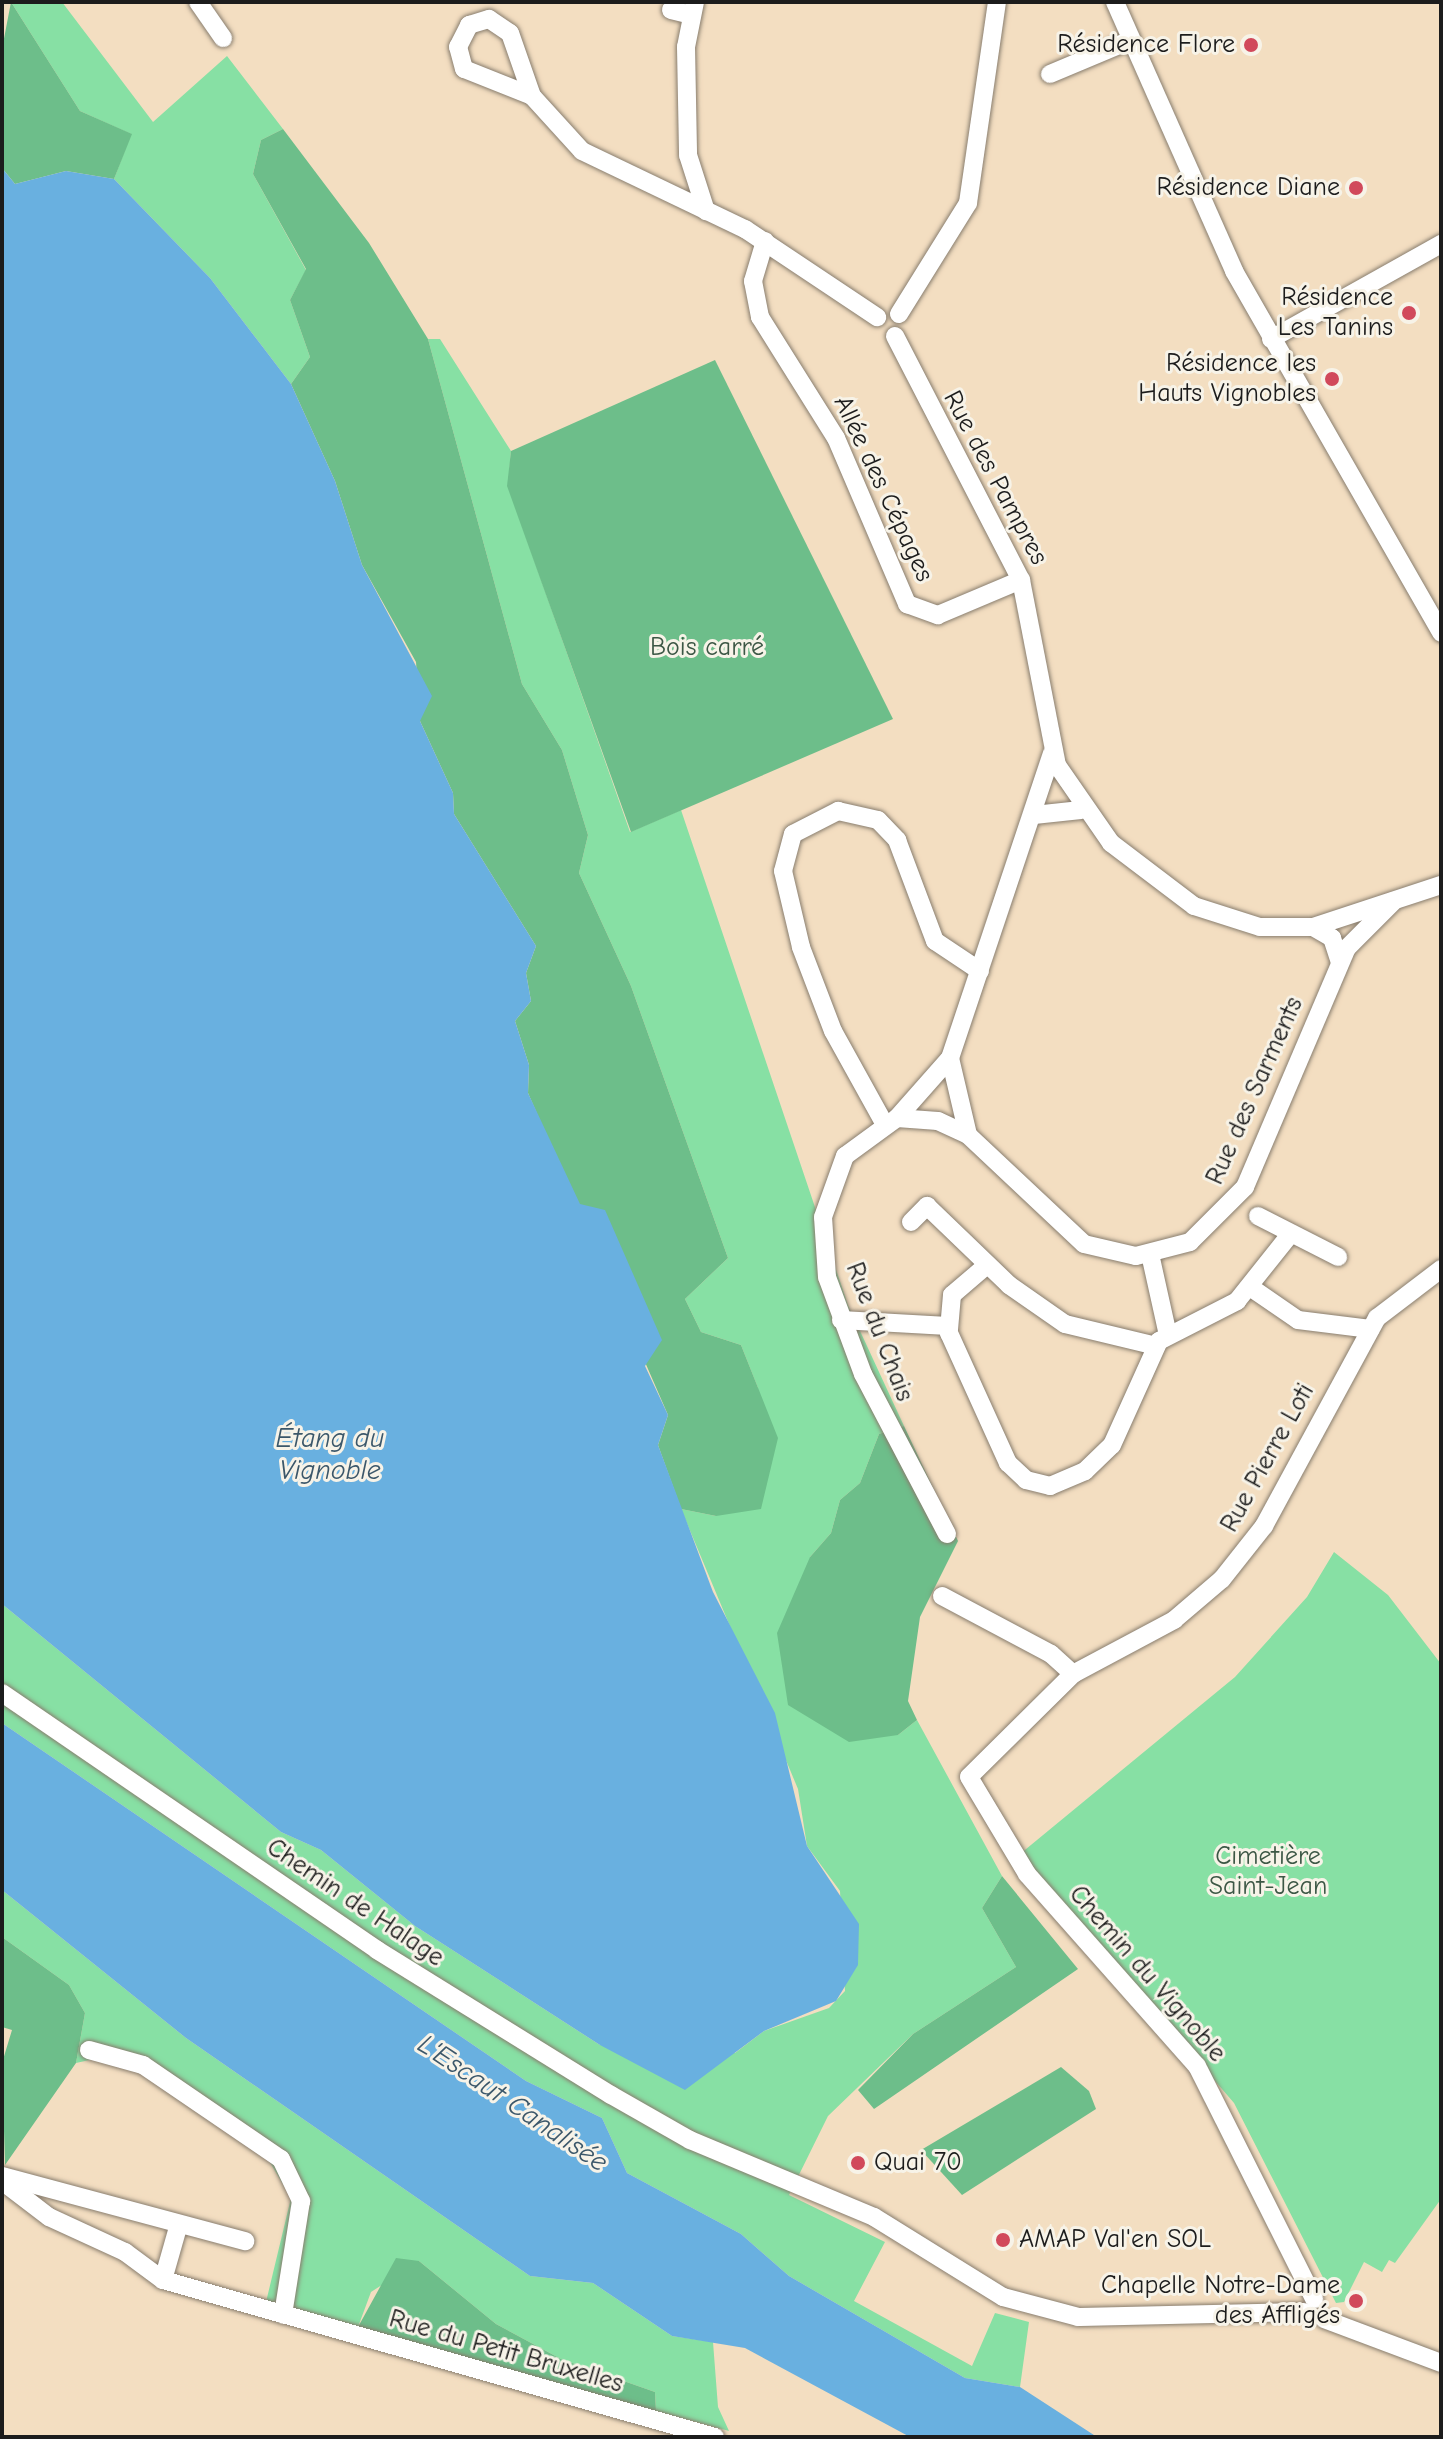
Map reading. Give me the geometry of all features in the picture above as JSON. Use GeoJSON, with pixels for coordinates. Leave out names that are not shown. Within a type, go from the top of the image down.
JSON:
{"type":"FeatureCollection","features":[{"type":"Feature","properties":{"kind":"street"},"geometry":{"type":"LineString","coordinates":[[198,2],[223,38]]}},
{"type":"Feature","properties":{"kind":"street"},"geometry":{"type":"LineString","coordinates":[[899,314],[968,203],[997,2]]}},
{"type":"Feature","properties":{"kind":"street"},"geometry":{"type":"LineString","coordinates":[[1115,2],[1271,339],[1441,633]]}},
{"type":"Feature","properties":{"kind":"street"},"geometry":{"type":"LineString","coordinates":[[671,10],[693,8],[688,155],[706,211]]}},
{"type":"Feature","properties":{"kind":"street"},"geometry":{"type":"LineString","coordinates":[[532,96],[464,69],[458,47],[469,25],[489,19],[510,33],[532,96],[575,146],[765,241],[877,317],[880,333],[895,336],[903,326],[899,314]]}},
{"type":"Feature","properties":{"kind":"street"},"geometry":{"type":"LineString","coordinates":[[1050,74],[1131,40]]}},
{"type":"Feature","properties":{"kind":"street"},"geometry":{"type":"LineString","coordinates":[[656,188],[688,155]]}},
{"type":"Feature","properties":{"kind":"street","name":"Allée des Cépages"},"geometry":{"type":"LineString","coordinates":[[765,241],[753,281],[760,317],[836,438],[907,604],[938,615],[1021,580]]}},
{"type":"Feature","properties":{"kind":"street"},"geometry":{"type":"LineString","coordinates":[[1271,339],[1441,244]]}},
{"type":"Feature","properties":{"kind":"street"},"geometry":{"type":"LineString","coordinates":[[877,317],[888,310],[899,314]]}},
{"type":"Feature","properties":{"kind":"street","name":"Rue des Pampres"},"geometry":{"type":"LineString","coordinates":[[895,336],[1021,580],[1052,742],[1081,810],[1140,870],[1194,906],[1250,926],[1313,927],[1441,885]]}},
{"type":"Feature","properties":{"kind":"street","name":"Rue du Chais"},"geometry":{"type":"LineString","coordinates":[[947,1534],[841,1320],[823,1252],[827,1196],[845,1156],[891,1120],[950,1058],[1034,815],[1052,742]]}},
{"type":"Feature","properties":{"kind":"street"},"geometry":{"type":"LineString","coordinates":[[1034,815],[1081,810]]}},
{"type":"Feature","properties":{"kind":"street"},"geometry":{"type":"LineString","coordinates":[[968,1135],[928,1118],[891,1120],[833,1031],[801,947],[783,871],[793,834],[838,811],[878,820],[897,840],[935,941],[980,971]]}},
{"type":"Feature","properties":{"kind":"street","name":"Rue des Sarments"},"geometry":{"type":"LineString","coordinates":[[968,1135],[1074,1239],[1112,1254],[1150,1254],[1198,1237],[1239,1196],[1340,962],[1362,926],[1394,901]]}},
{"type":"Feature","properties":{"kind":"street"},"geometry":{"type":"LineString","coordinates":[[1313,927],[1332,938],[1340,962]]}},
{"type":"Feature","properties":{"kind":"street"},"geometry":{"type":"LineString","coordinates":[[950,1058],[968,1135]]}},
{"type":"Feature","properties":{"kind":"street"},"geometry":{"type":"LineString","coordinates":[[911,1222],[927,1206],[987,1265],[1065,1324],[1162,1340],[1225,1310],[1250,1287],[1288,1237]]}},
{"type":"Feature","properties":{"kind":"street"},"geometry":{"type":"LineString","coordinates":[[1258,1216],[1288,1237],[1338,1257]]}},
{"type":"Feature","properties":{"kind":"street"},"geometry":{"type":"LineString","coordinates":[[987,1265],[952,1295],[948,1326],[1008,1463],[1026,1480],[1050,1486],[1085,1471],[1112,1445],[1162,1340],[1150,1254]]}},
{"type":"Feature","properties":{"kind":"street","name":"Rue Pierre Loti"},"geometry":{"type":"LineString","coordinates":[[969,1777],[1073,1674],[1174,1620],[1243,1555],[1370,1329],[1387,1307],[1441,1269]]}},
{"type":"Feature","properties":{"kind":"street"},"geometry":{"type":"LineString","coordinates":[[1250,1287],[1298,1320],[1370,1329]]}},
{"type":"Feature","properties":{"kind":"street"},"geometry":{"type":"LineString","coordinates":[[841,1320],[948,1326]]}},
{"type":"Feature","properties":{"kind":"street"},"geometry":{"type":"LineString","coordinates":[[942,1596],[1051,1654],[1073,1674]]}},
{"type":"Feature","properties":{"kind":"street","name":"Chemin de Halage"},"geometry":{"type":"LineString","coordinates":[[2,1693],[377,1950],[690,2140],[862,2211],[1040,2311],[1088,2317],[1309,2305]]}},
{"type":"Feature","properties":{"kind":"street","name":"Chemin du Vignoble"},"geometry":{"type":"LineString","coordinates":[[969,1777],[1034,1883],[1197,2066],[1309,2305],[1326,2304],[1324,2319],[1441,2363]]}},
{"type":"Feature","properties":{"kind":"street"},"geometry":{"type":"LineString","coordinates":[[89,2050],[143,2065],[277,2154],[300,2193],[294,2255],[283,2315]]}},
{"type":"Feature","properties":{"kind":"street"},"geometry":{"type":"LineString","coordinates":[[2,2179],[245,2241]]}},
{"type":"Feature","properties":{"kind":"street"},"geometry":{"type":"LineString","coordinates":[[2,2179],[49,2217],[125,2252],[163,2280],[179,2224]]}},
{"type":"Feature","properties":{"kind":"street","name":"Rue du Petit Bruxelles"},"geometry":{"type":"LineString","coordinates":[[163,2280],[715,2437]]}},
{"type":"Feature","properties":{"kind":"green space"},"geometry":{"type":"Polygon","coordinates":[[[11,2],[62,2],[153,122],[227,56],[283,129],[261,140],[253,174],[306,270],[290,300],[310,357],[291,384],[210,278],[114,179],[131,134],[80,111],[11,2]]]}},
{"type":"Feature","properties":{"kind":"green space"},"geometry":{"type":"Polygon","coordinates":[[[11,2],[80,111],[132,134],[114,179],[66,171],[15,184],[2,168],[2,49],[11,2]]]}},
{"type":"Feature","properties":{"kind":"green space"},"geometry":{"type":"Polygon","coordinates":[[[283,129],[369,243],[428,339],[522,684],[562,750],[588,835],[579,873],[631,986],[728,1258],[685,1299],[701,1332],[741,1345],[778,1438],[761,1509],[716,1516],[681,1509],[658,1445],[668,1415],[528,1093],[529,1065],[515,1021],[531,1001],[526,973],[536,946],[454,814],[453,793],[420,721],[416,662],[362,565],[335,481],[291,384],[310,357],[290,300],[306,269],[253,174],[261,140],[283,129]]]}},
{"type":"Feature","properties":{"kind":"green space"},"geometry":{"type":"Polygon","coordinates":[[[428,339],[440,339],[511,451],[508,486],[630,832],[681,810],[848,1305],[904,1426],[879,1434],[860,1483],[840,1500],[831,1533],[810,1557],[898,1735],[917,1720],[1002,1876],[982,1908],[1016,1967],[913,2034],[828,2116],[789,2195],[885,2242],[854,2301],[972,2366],[995,2313],[1029,2322],[1020,2387],[965,2378],[789,2276],[741,2234],[627,2173],[602,2118],[526,2081],[2,1723],[2,1604],[281,1832],[321,1850],[415,1926],[600,2045],[735,2053],[764,2031],[829,2008],[845,1991],[840,1891],[807,1846],[798,1789],[681,1509],[716,1516],[758,1388],[741,1345],[701,1332],[685,1299],[728,1258],[631,986],[579,873],[588,835],[562,750],[522,684],[428,339]]]}},
{"type":"Feature","properties":{"kind":"green space","name":"Bois carré"},"geometry":{"type":"Polygon","coordinates":[[[715,360],[893,719],[631,832],[507,486],[511,451],[715,360]]]}},
{"type":"Feature","properties":{"kind":"green space"},"geometry":{"type":"Polygon","coordinates":[[[904,1426],[958,1541],[920,1617],[908,1701],[917,1720],[898,1735],[849,1742],[788,1705],[777,1633],[810,1557],[831,1533],[840,1500],[860,1483],[879,1434],[904,1426]]]}},
{"type":"Feature","properties":{"kind":"green space","name":"Cimetière Saint-Jean"},"geometry":{"type":"Polygon","coordinates":[[[1334,1552],[1388,1595],[1441,1664],[1441,2199],[1395,2263],[1389,2260],[1382,2272],[1364,2262],[1344,2302],[1336,2303],[1234,2103],[1020,1854],[1235,1677],[1307,1597],[1334,1552]]]}},
{"type":"Feature","properties":{"kind":"green space"},"geometry":{"type":"Polygon","coordinates":[[[1002,1876],[1078,1969],[874,2109],[858,2090],[913,2034],[1016,1967],[982,1908],[1002,1876]]]}},
{"type":"Feature","properties":{"kind":"green space"},"geometry":{"type":"Polygon","coordinates":[[[2,1890],[186,2038],[530,2276],[593,2283],[672,2336],[713,2342],[718,2407],[729,2431],[656,2411],[655,2392],[561,2359],[496,2324],[419,2261],[371,2292],[358,2327],[266,2302],[291,2198],[265,2154],[144,2073],[94,2059],[76,2063],[85,2013],[69,1985],[2,1937],[2,1890]]]}},
{"type":"Feature","properties":{"kind":"green space"},"geometry":{"type":"Polygon","coordinates":[[[2,1937],[69,1985],[85,2013],[76,2063],[5,2165],[2,2063],[12,2030],[2,2027],[2,1937]]]}},
{"type":"Feature","properties":{"kind":"green space"},"geometry":{"type":"Polygon","coordinates":[[[1061,2067],[1089,2091],[1096,2109],[962,2195],[921,2150],[1061,2067]]]}},
{"type":"Feature","properties":{"kind":"green space"},"geometry":{"type":"Polygon","coordinates":[[[396,2258],[419,2261],[496,2324],[561,2359],[655,2392],[656,2411],[358,2327],[396,2258]]]}},
{"type":"Feature","properties":{"kind":"water","name":"Étang du Vignoble"},"geometry":{"type":"Polygon","coordinates":[[[2,168],[15,184],[66,171],[114,179],[210,278],[291,384],[335,481],[362,565],[432,696],[420,721],[453,793],[454,814],[536,946],[526,973],[531,1001],[515,1021],[529,1065],[528,1093],[580,1204],[605,1210],[662,1340],[645,1366],[668,1415],[658,1445],[713,1592],[775,1713],[807,1846],[859,1924],[858,1965],[836,2001],[764,2031],[685,2090],[600,2045],[415,1926],[321,1850],[281,1832],[2,1604],[2,168]]]}},
{"type":"Feature","properties":{"kind":"water","name":"L'Escaut Canalisée"},"geometry":{"type":"Polygon","coordinates":[[[2,1723],[526,2081],[602,2118],[627,2173],[741,2234],[789,2276],[965,2378],[1020,2387],[1097,2437],[910,2437],[745,2348],[672,2336],[593,2283],[530,2276],[186,2038],[2,1890],[2,1723]]]}},
{"type":"Feature","properties":{"kind":"place","name":"Résidence Flore"},"geometry":{"type":"Point","coordinates":[1251,45]}},
{"type":"Feature","properties":{"kind":"place","name":"Résidence Diane"},"geometry":{"type":"Point","coordinates":[1356,188]}},
{"type":"Feature","properties":{"kind":"place","name":"Résidence Les Tanins"},"geometry":{"type":"Point","coordinates":[1409,313]}},
{"type":"Feature","properties":{"kind":"place","name":"Résidence les Hauts Vignobles"},"geometry":{"type":"Point","coordinates":[1332,379]}},
{"type":"Feature","properties":{"kind":"place","name":"Quai 70"},"geometry":{"type":"Point","coordinates":[858,2163]}},
{"type":"Feature","properties":{"kind":"place","name":"AMAP Val'en SOL"},"geometry":{"type":"Point","coordinates":[1003,2240]}},
{"type":"Feature","properties":{"kind":"place","name":"Chapelle Notre-Dame des Affligés"},"geometry":{"type":"Point","coordinates":[1356,2301]}}]}
